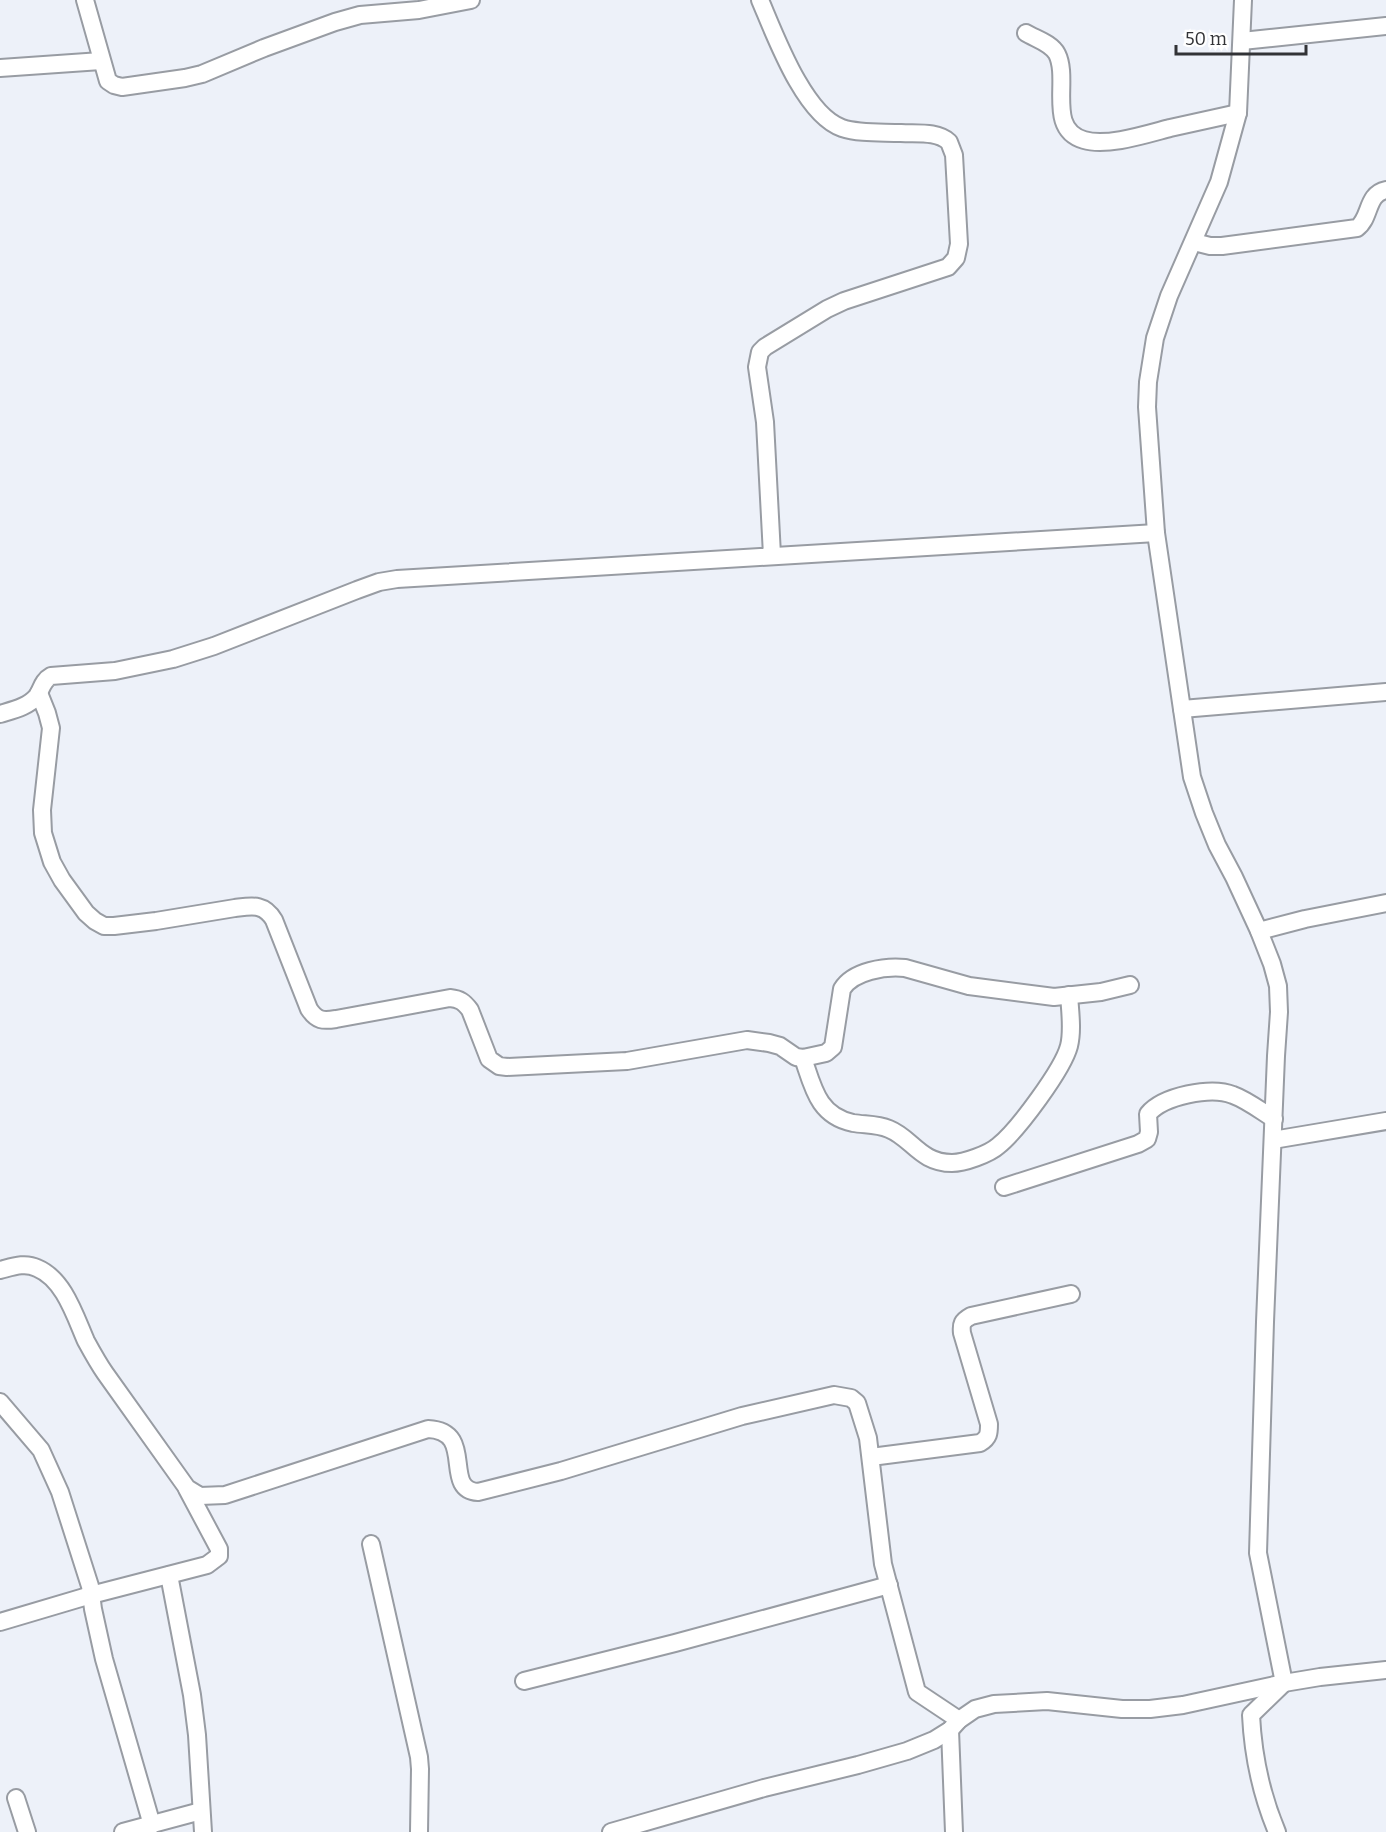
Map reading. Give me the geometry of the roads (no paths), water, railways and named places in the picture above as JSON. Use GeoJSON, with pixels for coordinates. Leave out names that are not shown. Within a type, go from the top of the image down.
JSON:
{"type":"FeatureCollection","features":[{"type":"Feature","properties":{"kind":"street"},"geometry":{"type":"LineString","coordinates":[[85,0],[108,81],[122,87],[202,74],[264,48],[360,15],[419,10],[471,0]]}},
{"type":"Feature","properties":{"kind":"street"},"geometry":{"type":"LineString","coordinates":[[760,0],[804,95],[833,124],[844,129],[862,131],[937,135],[949,142],[954,155],[959,244],[956,258],[948,267],[844,301],[785,334],[760,352],[757,367],[765,422],[772,555]]}},
{"type":"Feature","properties":{"kind":"street"},"geometry":{"type":"LineString","coordinates":[[1243,0],[1238,113],[1219,182],[1169,296],[1155,338],[1148,382],[1147,407],[1156,533],[1192,777],[1217,845],[1259,931],[1278,986],[1279,1012],[1258,1553],[1284,1683]]}},
{"type":"Feature","properties":{"kind":"street"},"geometry":{"type":"LineString","coordinates":[[1242,41],[1386,26]]}},
{"type":"Feature","properties":{"kind":"street"},"geometry":{"type":"LineString","coordinates":[[1026,33],[1056,52],[1060,64],[1062,119],[1070,134],[1085,141],[1110,141],[1238,113]]}},
{"type":"Feature","properties":{"kind":"street"},"geometry":{"type":"LineString","coordinates":[[0,68],[101,61]]}},
{"type":"Feature","properties":{"kind":"street"},"geometry":{"type":"LineString","coordinates":[[1194,242],[1222,246],[1357,228],[1363,224],[1371,201],[1380,192],[1386,190]]}},
{"type":"Feature","properties":{"kind":"street"},"geometry":{"type":"LineString","coordinates":[[0,714],[34,700],[51,676],[115,671],[173,659],[214,646],[379,582],[397,579],[1156,533]]}},
{"type":"Feature","properties":{"kind":"street"},"geometry":{"type":"LineString","coordinates":[[39,693],[51,728],[42,810],[43,833],[46,846],[62,880],[76,902],[95,921],[104,926],[156,921],[249,906],[263,908],[274,920],[303,998],[314,1017],[320,1020],[326,1021],[443,999],[459,999],[470,1010],[489,1059],[499,1066],[507,1067],[627,1061],[747,1040],[780,1046],[796,1057],[803,1058],[826,1053],[833,1047],[838,1002],[842,989],[855,977],[875,971],[894,967],[905,968],[947,981],[993,990],[1053,997],[1101,992],[1131,985]]}},
{"type":"Feature","properties":{"kind":"street"},"geometry":{"type":"LineString","coordinates":[[1182,709],[1386,693]]}},
{"type":"Feature","properties":{"kind":"street"},"geometry":{"type":"LineString","coordinates":[[1259,931],[1305,919],[1386,903]]}},
{"type":"Feature","properties":{"kind":"street"},"geometry":{"type":"LineString","coordinates":[[803,1058],[816,1094],[826,1111],[837,1118],[891,1129],[918,1152],[932,1159],[952,1163],[974,1159],[998,1147],[1025,1116],[1064,1060],[1070,1043],[1069,995]]}},
{"type":"Feature","properties":{"kind":"street"},"geometry":{"type":"LineString","coordinates":[[1004,1187],[1138,1144],[1147,1139],[1148,1114],[1152,1109],[1176,1097],[1222,1092],[1233,1095],[1274,1119]]}},
{"type":"Feature","properties":{"kind":"street"},"geometry":{"type":"LineString","coordinates":[[1273,1140],[1386,1121]]}},
{"type":"Feature","properties":{"kind":"street"},"geometry":{"type":"LineString","coordinates":[[0,1271],[20,1265],[36,1267],[47,1274],[62,1291],[72,1307],[93,1355],[187,1488],[219,1549],[219,1556],[207,1565],[91,1595],[0,1622]]}},
{"type":"Feature","properties":{"kind":"street"},"geometry":{"type":"LineString","coordinates":[[871,1457],[980,1443],[985,1440],[989,1434],[989,1424],[962,1333],[961,1326],[964,1320],[971,1316],[1071,1294]]}},
{"type":"Feature","properties":{"kind":"street"},"geometry":{"type":"LineString","coordinates":[[187,1488],[200,1496],[225,1495],[428,1429],[444,1431],[449,1435],[455,1450],[461,1482],[470,1492],[478,1492],[561,1471],[742,1416],[834,1395],[851,1398],[857,1403],[862,1415],[871,1457],[883,1564],[917,1692],[954,1725],[954,1832]]}},
{"type":"Feature","properties":{"kind":"street"},"geometry":{"type":"LineString","coordinates":[[0,1402],[41,1450],[60,1492],[86,1572],[104,1659],[152,1825]]}},
{"type":"Feature","properties":{"kind":"street"},"geometry":{"type":"LineString","coordinates":[[371,1544],[419,1757],[419,1832]]}},
{"type":"Feature","properties":{"kind":"street"},"geometry":{"type":"LineString","coordinates":[[170,1575],[192,1695],[202,1832]]}},
{"type":"Feature","properties":{"kind":"street"},"geometry":{"type":"LineString","coordinates":[[524,1681],[889,1585]]}},
{"type":"Feature","properties":{"kind":"street"},"geometry":{"type":"LineString","coordinates":[[612,1832],[764,1788],[907,1751],[934,1740],[975,1709],[993,1704],[1047,1701],[1150,1709],[1183,1705],[1320,1677],[1386,1670]]}},
{"type":"Feature","properties":{"kind":"street"},"geometry":{"type":"LineString","coordinates":[[1277,1832],[1265,1801],[1258,1773],[1252,1742],[1251,1715],[1284,1683]]}},
{"type":"Feature","properties":{"kind":"street"},"geometry":{"type":"LineString","coordinates":[[16,1798],[27,1832]]}},
{"type":"Feature","properties":{"kind":"street"},"geometry":{"type":"LineString","coordinates":[[123,1832],[201,1811]]}}]}
